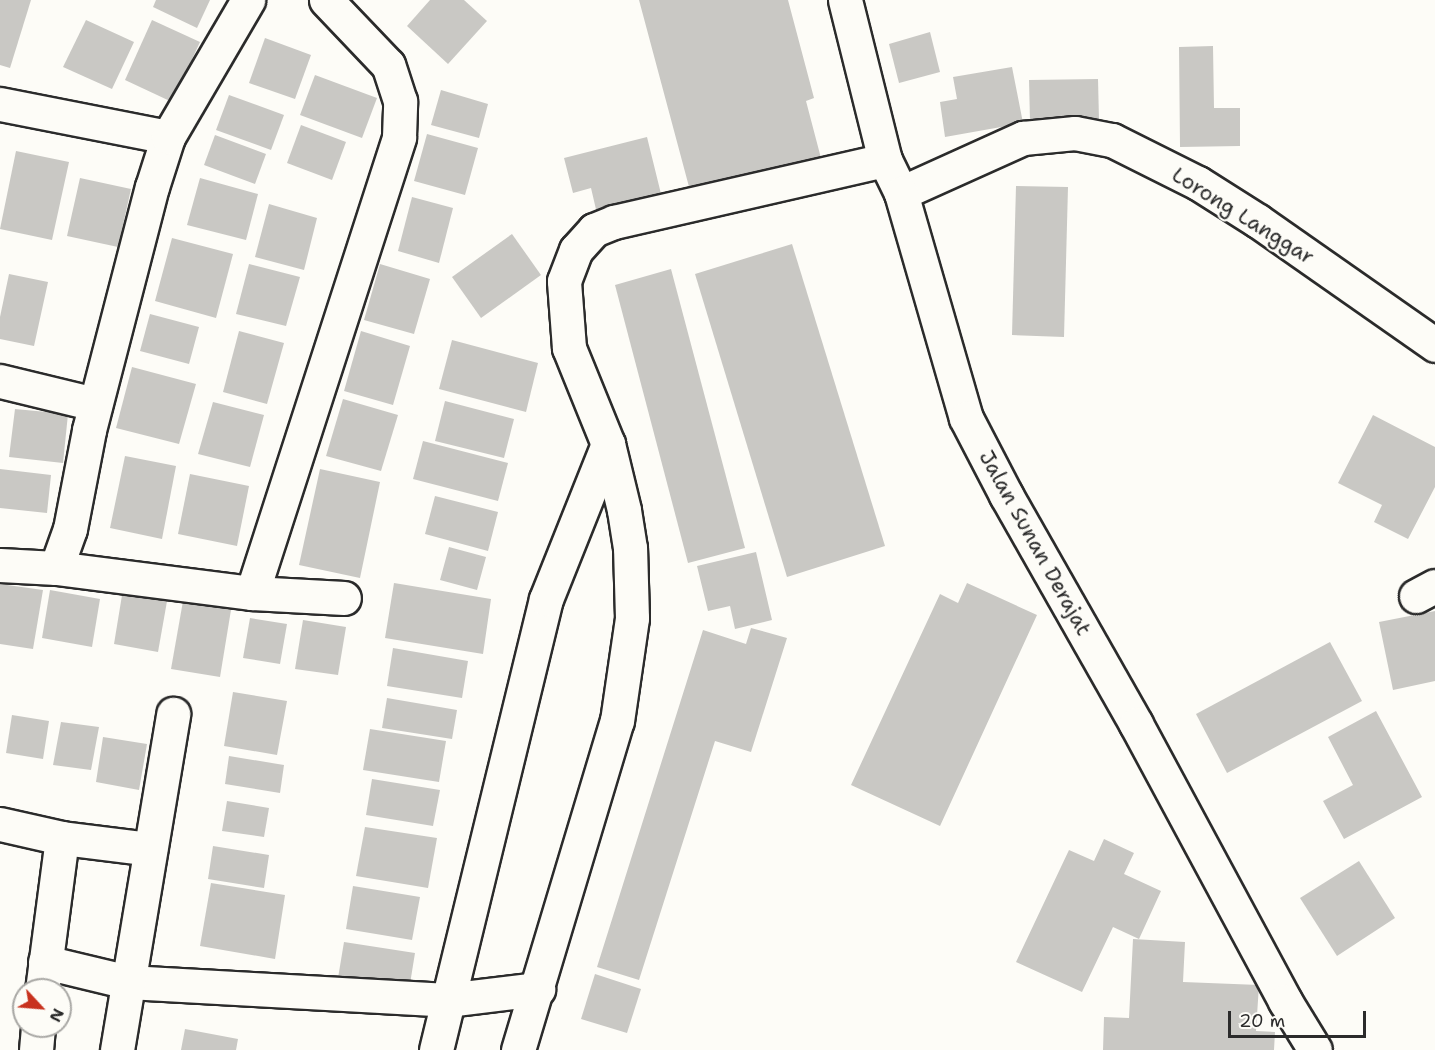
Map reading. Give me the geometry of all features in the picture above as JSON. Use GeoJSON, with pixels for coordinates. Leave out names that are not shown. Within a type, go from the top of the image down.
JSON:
{"type":"FeatureCollection","features":[{"type":"Feature","properties":{"kind":"street"},"geometry":{"type":"LineString","coordinates":[[56,568],[70,529],[95,404],[152,187],[168,137],[249,0]]}},
{"type":"Feature","properties":{"kind":"street"},"geometry":{"type":"LineString","coordinates":[[252,593],[399,138],[400,100],[388,65],[326,0]]}},
{"type":"Feature","properties":{"kind":"street","name":"Jalan Sunan Derajat"},"geometry":{"type":"LineString","coordinates":[[845,0],[885,160],[901,193],[966,417],[1006,495],[1136,724],[1285,1001],[1315,1050]]}},
{"type":"Feature","properties":{"kind":"street"},"geometry":{"type":"LineString","coordinates":[[0,104],[168,137]]}},
{"type":"Feature","properties":{"kind":"street","name":"Lorong Langgar"},"geometry":{"type":"LineString","coordinates":[[901,193],[1023,138],[1075,133],[1112,140],[1198,183],[1248,214],[1435,345]]}},
{"type":"Feature","properties":{"kind":"street"},"geometry":{"type":"LineString","coordinates":[[518,1050],[617,721],[632,618],[630,548],[608,444],[569,348],[564,281],[576,250],[594,230],[614,222],[885,160]]}},
{"type":"Feature","properties":{"kind":"street"},"geometry":{"type":"LineString","coordinates":[[0,381],[95,404]]}},
{"type":"Feature","properties":{"kind":"street"},"geometry":{"type":"LineString","coordinates":[[436,1050],[546,599],[608,444]]}},
{"type":"Feature","properties":{"kind":"street"},"geometry":{"type":"LineString","coordinates":[[0,565],[56,568],[252,593],[345,598]]}},
{"type":"Feature","properties":{"kind":"street"},"geometry":{"type":"LineString","coordinates":[[117,1050],[173,714]]}},
{"type":"Feature","properties":{"kind":"street"},"geometry":{"type":"LineString","coordinates":[[0,824],[62,838],[150,849]]}},
{"type":"Feature","properties":{"kind":"street"},"geometry":{"type":"LineString","coordinates":[[62,838],[44,976],[447,1000],[538,989]]}},
{"type":"Feature","properties":{"kind":"building"},"geometry":{"type":"Polygon","coordinates":[[[0,0],[31,0],[10,68],[0,65],[0,0]]]}},
{"type":"Feature","properties":{"kind":"building"},"geometry":{"type":"Polygon","coordinates":[[[156,0],[210,0],[197,28],[153,7],[156,0]]]}},
{"type":"Feature","properties":{"kind":"building"},"geometry":{"type":"Polygon","coordinates":[[[430,0],[464,0],[487,21],[448,64],[407,26],[430,0]]]}},
{"type":"Feature","properties":{"kind":"building"},"geometry":{"type":"Polygon","coordinates":[[[639,0],[788,0],[814,98],[806,101],[822,162],[692,198],[639,0]]]}},
{"type":"Feature","properties":{"kind":"building"},"geometry":{"type":"Polygon","coordinates":[[[86,20],[134,42],[112,89],[63,67],[86,20]]]}},
{"type":"Feature","properties":{"kind":"building"},"geometry":{"type":"Polygon","coordinates":[[[152,20],[200,42],[172,102],[125,80],[152,20]]]}},
{"type":"Feature","properties":{"kind":"building"},"geometry":{"type":"Polygon","coordinates":[[[930,32],[940,72],[899,83],[889,44],[930,32]]]}},
{"type":"Feature","properties":{"kind":"building"},"geometry":{"type":"Polygon","coordinates":[[[265,38],[311,55],[295,99],[249,83],[265,38]]]}},
{"type":"Feature","properties":{"kind":"building"},"geometry":{"type":"Polygon","coordinates":[[[1213,46],[1214,108],[1240,108],[1240,146],[1180,147],[1179,47],[1213,46]]]}},
{"type":"Feature","properties":{"kind":"building"},"geometry":{"type":"Polygon","coordinates":[[[1012,67],[1023,123],[945,137],[940,102],[957,99],[953,77],[1012,67]]]}},
{"type":"Feature","properties":{"kind":"building"},"geometry":{"type":"Polygon","coordinates":[[[315,75],[377,98],[362,138],[300,115],[315,75]]]}},
{"type":"Feature","properties":{"kind":"building"},"geometry":{"type":"Polygon","coordinates":[[[1098,79],[1099,120],[1030,121],[1029,80],[1098,79]]]}},
{"type":"Feature","properties":{"kind":"building"},"geometry":{"type":"Polygon","coordinates":[[[441,90],[488,104],[479,138],[431,125],[441,90]]]}},
{"type":"Feature","properties":{"kind":"building"},"geometry":{"type":"Polygon","coordinates":[[[229,95],[284,115],[271,150],[216,130],[229,95]]]}},
{"type":"Feature","properties":{"kind":"building"},"geometry":{"type":"Polygon","coordinates":[[[301,125],[346,142],[332,180],[287,163],[301,125]]]}},
{"type":"Feature","properties":{"kind":"building"},"geometry":{"type":"Polygon","coordinates":[[[427,134],[478,148],[465,195],[414,181],[427,134]]]}},
{"type":"Feature","properties":{"kind":"building"},"geometry":{"type":"Polygon","coordinates":[[[215,135],[266,154],[255,184],[204,165],[215,135]]]}},
{"type":"Feature","properties":{"kind":"building"},"geometry":{"type":"Polygon","coordinates":[[[647,137],[663,202],[598,218],[591,188],[573,193],[564,158],[647,137]]]}},
{"type":"Feature","properties":{"kind":"building"},"geometry":{"type":"Polygon","coordinates":[[[16,151],[69,162],[52,240],[0,229],[16,151]]]}},
{"type":"Feature","properties":{"kind":"building"},"geometry":{"type":"Polygon","coordinates":[[[80,178],[131,189],[118,247],[67,236],[80,178]]]}},
{"type":"Feature","properties":{"kind":"building"},"geometry":{"type":"Polygon","coordinates":[[[200,178],[258,194],[246,240],[187,225],[200,178]]]}},
{"type":"Feature","properties":{"kind":"building"},"geometry":{"type":"Polygon","coordinates":[[[1016,186],[1068,187],[1064,337],[1012,335],[1016,186]]]}},
{"type":"Feature","properties":{"kind":"building"},"geometry":{"type":"Polygon","coordinates":[[[412,197],[453,208],[439,263],[398,251],[412,197]]]}},
{"type":"Feature","properties":{"kind":"building"},"geometry":{"type":"Polygon","coordinates":[[[269,204],[317,218],[304,270],[255,257],[269,204]]]}},
{"type":"Feature","properties":{"kind":"building"},"geometry":{"type":"Polygon","coordinates":[[[512,234],[541,275],[481,318],[452,277],[512,234]]]}},
{"type":"Feature","properties":{"kind":"building"},"geometry":{"type":"Polygon","coordinates":[[[172,238],[233,254],[216,318],[155,301],[172,238]]]}},
{"type":"Feature","properties":{"kind":"building"},"geometry":{"type":"Polygon","coordinates":[[[792,244],[885,546],[787,577],[695,274],[792,244]]]}},
{"type":"Feature","properties":{"kind":"building"},"geometry":{"type":"Polygon","coordinates":[[[249,264],[300,277],[286,326],[236,314],[249,264]]]}},
{"type":"Feature","properties":{"kind":"building"},"geometry":{"type":"Polygon","coordinates":[[[380,264],[430,279],[414,334],[364,320],[380,264]]]}},
{"type":"Feature","properties":{"kind":"building"},"geometry":{"type":"Polygon","coordinates":[[[671,269],[745,548],[688,563],[615,285],[671,269]]]}},
{"type":"Feature","properties":{"kind":"building"},"geometry":{"type":"Polygon","coordinates":[[[9,274],[48,282],[34,346],[0,339],[0,317],[9,274]]]}},
{"type":"Feature","properties":{"kind":"building"},"geometry":{"type":"Polygon","coordinates":[[[150,314],[199,327],[189,364],[140,351],[150,314]]]}},
{"type":"Feature","properties":{"kind":"building"},"geometry":{"type":"Polygon","coordinates":[[[239,331],[284,343],[267,404],[223,392],[239,331]]]}},
{"type":"Feature","properties":{"kind":"building"},"geometry":{"type":"Polygon","coordinates":[[[361,331],[410,346],[393,405],[344,391],[361,331]]]}},
{"type":"Feature","properties":{"kind":"building"},"geometry":{"type":"Polygon","coordinates":[[[452,340],[538,363],[526,412],[439,389],[452,340]]]}},
{"type":"Feature","properties":{"kind":"building"},"geometry":{"type":"Polygon","coordinates":[[[132,367],[196,384],[179,444],[116,428],[132,367]]]}},
{"type":"Feature","properties":{"kind":"building"},"geometry":{"type":"Polygon","coordinates":[[[343,399],[398,415],[381,471],[326,456],[343,399]]]}},
{"type":"Feature","properties":{"kind":"building"},"geometry":{"type":"Polygon","coordinates":[[[445,401],[514,419],[504,458],[435,441],[445,401]]]}},
{"type":"Feature","properties":{"kind":"building"},"geometry":{"type":"Polygon","coordinates":[[[213,402],[264,415],[250,467],[198,454],[213,402]]]}},
{"type":"Feature","properties":{"kind":"building"},"geometry":{"type":"Polygon","coordinates":[[[15,409],[68,414],[63,463],[9,457],[15,409]]]}},
{"type":"Feature","properties":{"kind":"building"},"geometry":{"type":"Polygon","coordinates":[[[1373,415],[1435,447],[1435,487],[1408,539],[1374,522],[1382,505],[1338,483],[1373,415]]]}},
{"type":"Feature","properties":{"kind":"building"},"geometry":{"type":"Polygon","coordinates":[[[423,441],[508,463],[498,501],[413,479],[423,441]]]}},
{"type":"Feature","properties":{"kind":"building"},"geometry":{"type":"Polygon","coordinates":[[[125,456],[176,466],[162,539],[110,528],[125,456]]]}},
{"type":"Feature","properties":{"kind":"building"},"geometry":{"type":"Polygon","coordinates":[[[0,469],[51,475],[47,513],[0,508],[0,469]]]}},
{"type":"Feature","properties":{"kind":"building"},"geometry":{"type":"Polygon","coordinates":[[[320,469],[380,482],[360,578],[299,565],[320,469]]]}},
{"type":"Feature","properties":{"kind":"building"},"geometry":{"type":"Polygon","coordinates":[[[190,474],[249,486],[237,546],[178,534],[190,474]]]}},
{"type":"Feature","properties":{"kind":"building"},"geometry":{"type":"Polygon","coordinates":[[[435,496],[498,512],[488,551],[425,534],[435,496]]]}},
{"type":"Feature","properties":{"kind":"building"},"geometry":{"type":"Polygon","coordinates":[[[449,547],[486,557],[477,590],[440,580],[449,547]]]}},
{"type":"Feature","properties":{"kind":"building"},"geometry":{"type":"Polygon","coordinates":[[[756,552],[772,620],[735,629],[730,606],[708,611],[697,566],[756,552]]]}},
{"type":"Feature","properties":{"kind":"building"},"geometry":{"type":"Polygon","coordinates":[[[124,583],[169,590],[158,652],[114,644],[124,583]]]}},
{"type":"Feature","properties":{"kind":"building"},"geometry":{"type":"Polygon","coordinates":[[[394,583],[491,599],[483,654],[385,638],[394,583]]]}},
{"type":"Feature","properties":{"kind":"building"},"geometry":{"type":"Polygon","coordinates":[[[967,583],[1037,615],[940,826],[851,785],[940,594],[958,603],[967,583]]]}},
{"type":"Feature","properties":{"kind":"building"},"geometry":{"type":"Polygon","coordinates":[[[0,584],[43,590],[33,649],[0,644],[0,584]]]}},
{"type":"Feature","properties":{"kind":"building"},"geometry":{"type":"Polygon","coordinates":[[[50,590],[100,599],[92,647],[42,638],[50,590]]]}},
{"type":"Feature","properties":{"kind":"building"},"geometry":{"type":"Polygon","coordinates":[[[183,601],[231,610],[220,677],[171,669],[183,601]]]}},
{"type":"Feature","properties":{"kind":"building"},"geometry":{"type":"Polygon","coordinates":[[[1435,611],[1435,681],[1393,690],[1379,622],[1435,611]]]}},
{"type":"Feature","properties":{"kind":"building"},"geometry":{"type":"Polygon","coordinates":[[[250,618],[287,624],[280,664],[243,658],[250,618]]]}},
{"type":"Feature","properties":{"kind":"building"},"geometry":{"type":"Polygon","coordinates":[[[303,620],[346,627],[338,675],[295,669],[303,620]]]}},
{"type":"Feature","properties":{"kind":"building"},"geometry":{"type":"Polygon","coordinates":[[[751,628],[787,638],[751,752],[715,741],[639,980],[597,967],[703,630],[746,644],[751,628]]]}},
{"type":"Feature","properties":{"kind":"building"},"geometry":{"type":"Polygon","coordinates":[[[1330,642],[1362,701],[1227,773],[1196,714],[1330,642]]]}},
{"type":"Feature","properties":{"kind":"building"},"geometry":{"type":"Polygon","coordinates":[[[393,648],[468,661],[462,698],[387,686],[393,648]]]}},
{"type":"Feature","properties":{"kind":"building"},"geometry":{"type":"Polygon","coordinates":[[[233,692],[287,701],[277,755],[224,746],[233,692]]]}},
{"type":"Feature","properties":{"kind":"building"},"geometry":{"type":"Polygon","coordinates":[[[387,698],[457,710],[452,739],[382,728],[387,698]]]}},
{"type":"Feature","properties":{"kind":"building"},"geometry":{"type":"Polygon","coordinates":[[[1376,711],[1422,797],[1344,839],[1323,801],[1353,785],[1328,737],[1376,711]]]}},
{"type":"Feature","properties":{"kind":"building"},"geometry":{"type":"Polygon","coordinates":[[[12,715],[49,721],[43,759],[6,753],[12,715]]]}},
{"type":"Feature","properties":{"kind":"building"},"geometry":{"type":"Polygon","coordinates":[[[61,722],[99,727],[91,770],[53,765],[61,722]]]}},
{"type":"Feature","properties":{"kind":"building"},"geometry":{"type":"Polygon","coordinates":[[[370,729],[446,741],[439,782],[363,770],[370,729]]]}},
{"type":"Feature","properties":{"kind":"building"},"geometry":{"type":"Polygon","coordinates":[[[103,737],[147,744],[139,790],[96,782],[103,737]]]}},
{"type":"Feature","properties":{"kind":"building"},"geometry":{"type":"Polygon","coordinates":[[[229,756],[284,765],[280,793],[225,784],[229,756]]]}},
{"type":"Feature","properties":{"kind":"building"},"geometry":{"type":"Polygon","coordinates":[[[372,779],[440,790],[433,826],[366,815],[372,779]]]}},
{"type":"Feature","properties":{"kind":"building"},"geometry":{"type":"Polygon","coordinates":[[[227,801],[269,808],[264,837],[222,831],[227,801]]]}},
{"type":"Feature","properties":{"kind":"building"},"geometry":{"type":"Polygon","coordinates":[[[365,827],[437,838],[428,888],[356,876],[365,827]]]}},
{"type":"Feature","properties":{"kind":"building"},"geometry":{"type":"Polygon","coordinates":[[[1104,839],[1134,853],[1124,874],[1161,891],[1139,939],[1113,927],[1082,992],[1016,962],[1069,850],[1094,861],[1104,839]]]}},
{"type":"Feature","properties":{"kind":"building"},"geometry":{"type":"Polygon","coordinates":[[[213,846],[269,855],[264,888],[208,879],[213,846]]]}},
{"type":"Feature","properties":{"kind":"building"},"geometry":{"type":"Polygon","coordinates":[[[1359,861],[1395,918],[1337,956],[1300,898],[1359,861]]]}},
{"type":"Feature","properties":{"kind":"building"},"geometry":{"type":"Polygon","coordinates":[[[211,883],[285,895],[275,959],[200,946],[211,883]]]}},
{"type":"Feature","properties":{"kind":"building"},"geometry":{"type":"Polygon","coordinates":[[[353,886],[420,897],[412,940],[346,929],[353,886]]]}},
{"type":"Feature","properties":{"kind":"building"},"geometry":{"type":"Polygon","coordinates":[[[1133,939],[1185,942],[1183,982],[1259,985],[1256,1031],[1275,1032],[1274,1050],[1103,1050],[1104,1017],[1129,1018],[1133,939]]]}},
{"type":"Feature","properties":{"kind":"building"},"geometry":{"type":"Polygon","coordinates":[[[344,942],[415,953],[409,990],[338,978],[344,942]]]}},
{"type":"Feature","properties":{"kind":"building"},"geometry":{"type":"Polygon","coordinates":[[[595,974],[641,989],[627,1033],[581,1019],[595,974]]]}},
{"type":"Feature","properties":{"kind":"building"},"geometry":{"type":"Polygon","coordinates":[[[185,1029],[238,1039],[236,1050],[181,1050],[185,1029]]]}}]}
